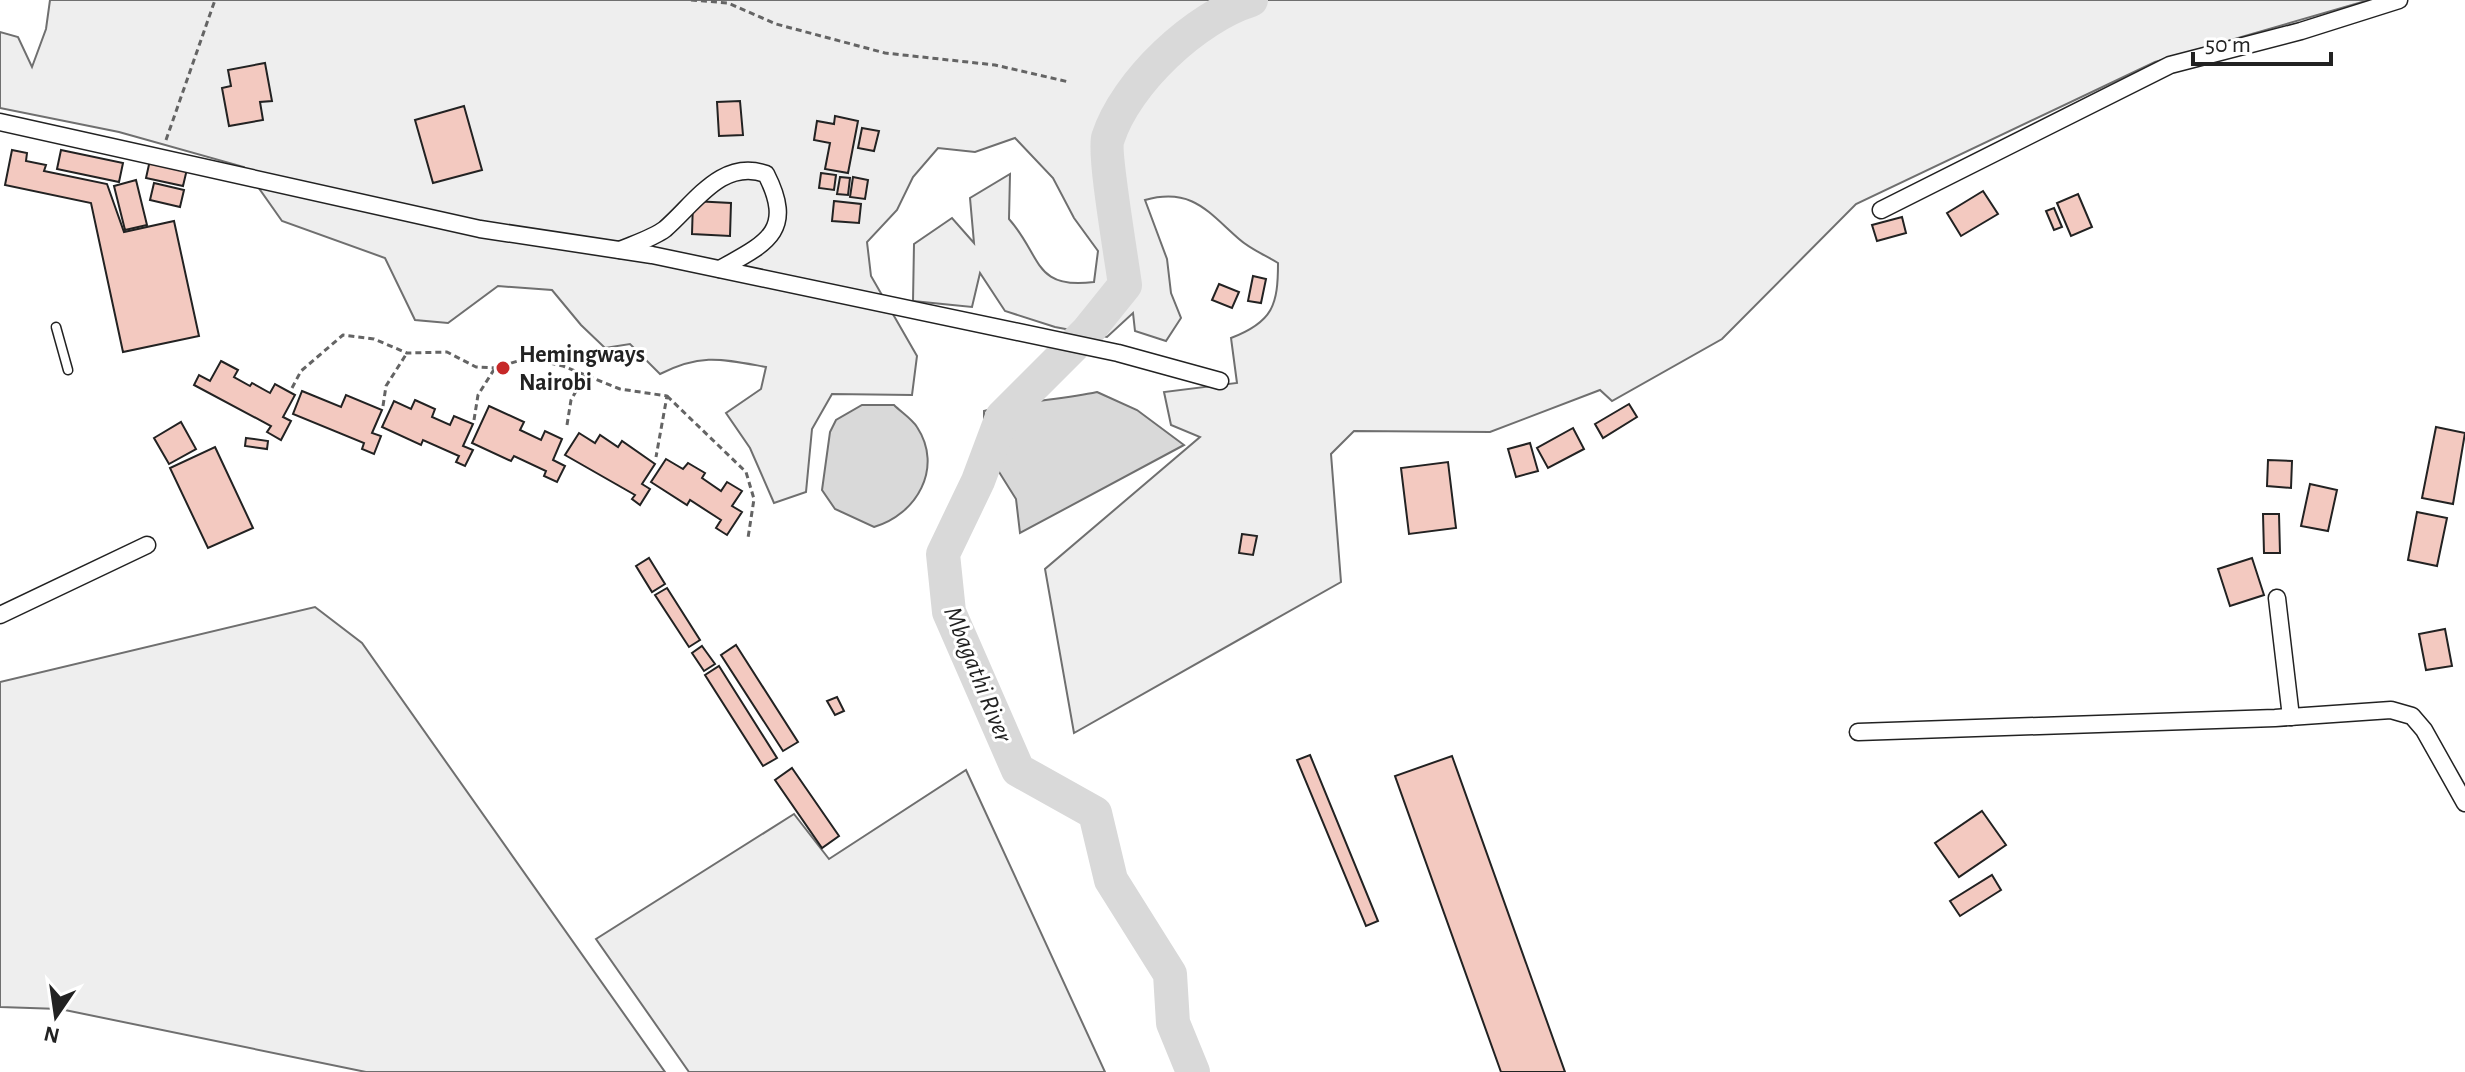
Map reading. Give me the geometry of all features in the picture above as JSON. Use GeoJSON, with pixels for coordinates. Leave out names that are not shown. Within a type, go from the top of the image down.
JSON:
{"type":"FeatureCollection","features":[{"type":"Feature","properties":{"kind":"street"},"geometry":{"type":"LineString","coordinates":[[2350,0],[2364,11]]}},
{"type":"Feature","properties":{"kind":"street"},"geometry":{"type":"LineString","coordinates":[[1881,210],[2170,65],[2399,0]]}},
{"type":"Feature","properties":{"kind":"street"},"geometry":{"type":"LineString","coordinates":[[0,122],[480,229],[720,269],[1118,353],[1220,381]]}},
{"type":"Feature","properties":{"kind":"street"},"geometry":{"type":"LineString","coordinates":[[620,250],[662,231],[695,198],[732,171],[752,169],[766,174],[779,200],[777,225],[763,245],[720,269]]}},
{"type":"Feature","properties":{"kind":"street"},"geometry":{"type":"LineString","coordinates":[[0,615],[147,545]]}},
{"type":"Feature","properties":{"kind":"street"},"geometry":{"type":"LineString","coordinates":[[2277,598],[2291,717]]}},
{"type":"Feature","properties":{"kind":"street"},"geometry":{"type":"LineString","coordinates":[[1858,732],[2291,717],[2391,710],[2412,716],[2424,730],[2465,803]]}},
{"type":"Feature","properties":{"kind":"lane"},"geometry":{"type":"LineString","coordinates":[[56,327],[68,370]]}},
{"type":"Feature","properties":{"kind":"path"},"geometry":{"type":"LineString","coordinates":[[159,158],[215,0]]}},
{"type":"Feature","properties":{"kind":"path"},"geometry":{"type":"LineString","coordinates":[[691,0],[728,3],[776,24],[885,53],[995,65],[1069,82]]}},
{"type":"Feature","properties":{"kind":"path"},"geometry":{"type":"LineString","coordinates":[[292,388],[301,371],[343,335],[374,339],[407,353],[447,352],[464,363],[495,368],[528,358],[620,389],[667,396],[746,472],[754,499],[748,538]]}},
{"type":"Feature","properties":{"kind":"path"},"geometry":{"type":"LineString","coordinates":[[383,406],[386,386],[407,353]]}},
{"type":"Feature","properties":{"kind":"path"},"geometry":{"type":"LineString","coordinates":[[474,420],[478,395],[495,368]]}},
{"type":"Feature","properties":{"kind":"path"},"geometry":{"type":"LineString","coordinates":[[567,425],[571,400],[585,375]]}},
{"type":"Feature","properties":{"kind":"path"},"geometry":{"type":"LineString","coordinates":[[656,457],[667,396]]}},
{"type":"Feature","properties":{"kind":"shaded area"},"geometry":{"type":"Polygon","coordinates":[[[50,0],[2369,0],[2155,62],[1856,204],[1722,339],[1612,401],[1600,390],[1490,432],[1354,431],[1331,454],[1341,582],[1074,733],[1045,569],[1200,437],[1171,425],[1164,392],[1237,383],[1231,338],[1264,318],[1277,290],[1278,263],[1243,243],[1208,211],[1198,204],[1175,197],[1145,200],[1167,259],[1171,293],[1181,318],[1166,341],[1135,331],[1133,313],[1107,337],[1055,327],[1005,311],[980,273],[972,307],[913,301],[914,244],[952,218],[974,243],[970,198],[1010,174],[1009,219],[1041,267],[1060,281],[1094,282],[1098,251],[1074,218],[1053,178],[1015,138],[975,152],[938,148],[913,177],[897,210],[867,242],[871,276],[917,356],[912,395],[832,394],[812,429],[806,492],[774,503],[750,448],[726,413],[761,389],[766,367],[700,360],[660,374],[630,344],[605,348],[552,290],[498,286],[448,323],[415,320],[385,258],[282,221],[244,167],[119,132],[0,108],[0,32],[18,37],[32,67],[46,29],[50,0]]]}},
{"type":"Feature","properties":{"kind":"shaded area"},"geometry":{"type":"Polygon","coordinates":[[[1097,392],[1137,410],[1184,445],[1020,533],[1016,499],[984,448],[984,411],[1097,392]]]}},
{"type":"Feature","properties":{"kind":"shaded area"},"geometry":{"type":"Polygon","coordinates":[[[862,405],[894,405],[917,427],[928,458],[921,488],[913,501],[889,521],[874,527],[835,509],[822,490],[830,432],[836,420],[862,405]]]}},
{"type":"Feature","properties":{"kind":"shaded area"},"geometry":{"type":"Polygon","coordinates":[[[315,607],[362,643],[665,1072],[366,1072],[60,1009],[0,1007],[0,682],[315,607]]]}},
{"type":"Feature","properties":{"kind":"shaded area"},"geometry":{"type":"Polygon","coordinates":[[[966,770],[1105,1072],[689,1072],[596,939],[794,814],[829,859],[966,770]]]}},
{"type":"Feature","properties":{"kind":"building"},"geometry":{"type":"Polygon","coordinates":[[[265,63],[272,101],[260,102],[263,120],[229,126],[222,88],[231,86],[228,70],[265,63]]]}},
{"type":"Feature","properties":{"kind":"building"},"geometry":{"type":"Polygon","coordinates":[[[740,101],[743,135],[719,136],[717,102],[740,101]]]}},
{"type":"Feature","properties":{"kind":"building"},"geometry":{"type":"Polygon","coordinates":[[[464,106],[482,170],[433,183],[415,120],[464,106]]]}},
{"type":"Feature","properties":{"kind":"building"},"geometry":{"type":"Polygon","coordinates":[[[835,116],[858,121],[848,173],[825,169],[830,143],[814,140],[817,121],[834,124],[835,116]]]}},
{"type":"Feature","properties":{"kind":"building"},"geometry":{"type":"Polygon","coordinates":[[[862,128],[879,131],[874,151],[858,148],[862,128]]]}},
{"type":"Feature","properties":{"kind":"building"},"geometry":{"type":"Polygon","coordinates":[[[12,150],[27,153],[26,161],[46,165],[44,171],[107,184],[124,232],[174,221],[199,336],[123,352],[91,203],[5,185],[12,150]]]}},
{"type":"Feature","properties":{"kind":"building"},"geometry":{"type":"Polygon","coordinates":[[[61,150],[123,163],[119,182],[57,169],[61,150]]]}},
{"type":"Feature","properties":{"kind":"building"},"geometry":{"type":"Polygon","coordinates":[[[150,160],[187,169],[183,186],[146,178],[150,160]]]}},
{"type":"Feature","properties":{"kind":"building"},"geometry":{"type":"Polygon","coordinates":[[[821,173],[836,175],[834,190],[819,188],[821,173]]]}},
{"type":"Feature","properties":{"kind":"building"},"geometry":{"type":"Polygon","coordinates":[[[840,177],[850,178],[848,195],[837,194],[840,177]]]}},
{"type":"Feature","properties":{"kind":"building"},"geometry":{"type":"Polygon","coordinates":[[[853,177],[868,180],[865,199],[850,197],[853,177]]]}},
{"type":"Feature","properties":{"kind":"building"},"geometry":{"type":"Polygon","coordinates":[[[136,180],[147,225],[125,230],[114,186],[136,180]]]}},
{"type":"Feature","properties":{"kind":"building"},"geometry":{"type":"Polygon","coordinates":[[[154,183],[184,190],[180,207],[150,200],[154,183]]]}},
{"type":"Feature","properties":{"kind":"building"},"geometry":{"type":"Polygon","coordinates":[[[1983,191],[1998,214],[1961,236],[1947,213],[1983,191]]]}},
{"type":"Feature","properties":{"kind":"building"},"geometry":{"type":"Polygon","coordinates":[[[2078,194],[2092,227],[2071,236],[2057,203],[2078,194]]]}},
{"type":"Feature","properties":{"kind":"building"},"geometry":{"type":"Polygon","coordinates":[[[693,201],[731,203],[730,236],[692,234],[693,201]]]}},
{"type":"Feature","properties":{"kind":"building"},"geometry":{"type":"Polygon","coordinates":[[[834,201],[861,204],[859,223],[832,221],[834,201]]]}},
{"type":"Feature","properties":{"kind":"building"},"geometry":{"type":"Polygon","coordinates":[[[2054,208],[2062,227],[2054,230],[2046,211],[2054,208]]]}},
{"type":"Feature","properties":{"kind":"building"},"geometry":{"type":"Polygon","coordinates":[[[1902,217],[1906,233],[1877,241],[1872,225],[1902,217]]]}},
{"type":"Feature","properties":{"kind":"building"},"geometry":{"type":"Polygon","coordinates":[[[1253,276],[1266,279],[1261,303],[1248,301],[1253,276]]]}},
{"type":"Feature","properties":{"kind":"building"},"geometry":{"type":"Polygon","coordinates":[[[1219,284],[1239,292],[1232,308],[1212,300],[1219,284]]]}},
{"type":"Feature","properties":{"kind":"building"},"geometry":{"type":"Polygon","coordinates":[[[221,361],[238,370],[234,377],[250,386],[252,383],[270,393],[275,384],[295,395],[283,417],[291,421],[281,440],[267,432],[271,426],[194,385],[199,375],[210,381],[221,361]]]}},
{"type":"Feature","properties":{"kind":"building"},"geometry":{"type":"Polygon","coordinates":[[[302,391],[341,407],[346,395],[382,410],[372,433],[381,436],[374,454],[362,449],[364,443],[293,414],[302,391]]]}},
{"type":"Feature","properties":{"kind":"building"},"geometry":{"type":"Polygon","coordinates":[[[415,400],[435,409],[432,417],[450,425],[454,416],[473,424],[463,446],[473,450],[465,466],[456,462],[459,456],[423,440],[421,445],[382,427],[394,401],[411,409],[415,400]]]}},
{"type":"Feature","properties":{"kind":"building"},"geometry":{"type":"Polygon","coordinates":[[[1629,404],[1637,417],[1603,438],[1595,424],[1629,404]]]}},
{"type":"Feature","properties":{"kind":"building"},"geometry":{"type":"Polygon","coordinates":[[[489,406],[524,422],[520,430],[541,440],[545,431],[562,439],[553,460],[565,466],[557,482],[544,476],[546,471],[514,456],[511,461],[472,443],[489,406]]]}},
{"type":"Feature","properties":{"kind":"building"},"geometry":{"type":"Polygon","coordinates":[[[181,422],[196,449],[169,464],[154,438],[181,422]]]}},
{"type":"Feature","properties":{"kind":"building"},"geometry":{"type":"Polygon","coordinates":[[[2436,427],[2465,433],[2453,504],[2422,498],[2436,427]]]}},
{"type":"Feature","properties":{"kind":"building"},"geometry":{"type":"Polygon","coordinates":[[[1573,428],[1584,449],[1548,468],[1537,448],[1573,428]]]}},
{"type":"Feature","properties":{"kind":"building"},"geometry":{"type":"Polygon","coordinates":[[[579,433],[595,443],[600,435],[618,447],[622,441],[655,464],[642,484],[650,489],[640,505],[632,499],[635,495],[565,455],[579,433]]]}},
{"type":"Feature","properties":{"kind":"building"},"geometry":{"type":"Polygon","coordinates":[[[246,438],[268,441],[267,449],[245,446],[246,438]]]}},
{"type":"Feature","properties":{"kind":"building"},"geometry":{"type":"Polygon","coordinates":[[[1530,443],[1538,471],[1516,477],[1508,449],[1530,443]]]}},
{"type":"Feature","properties":{"kind":"building"},"geometry":{"type":"Polygon","coordinates":[[[215,447],[253,528],[208,548],[170,468],[215,447]]]}},
{"type":"Feature","properties":{"kind":"building"},"geometry":{"type":"Polygon","coordinates":[[[666,459],[683,469],[688,463],[705,473],[702,478],[721,491],[727,482],[742,491],[732,506],[742,512],[727,535],[716,528],[721,520],[690,500],[687,505],[651,482],[666,459]]]}},
{"type":"Feature","properties":{"kind":"building"},"geometry":{"type":"Polygon","coordinates":[[[2268,460],[2292,461],[2291,488],[2267,486],[2268,460]]]}},
{"type":"Feature","properties":{"kind":"building"},"geometry":{"type":"Polygon","coordinates":[[[1448,462],[1456,528],[1409,534],[1401,468],[1448,462]]]}},
{"type":"Feature","properties":{"kind":"building"},"geometry":{"type":"Polygon","coordinates":[[[2310,484],[2337,490],[2328,531],[2301,526],[2310,484]]]}},
{"type":"Feature","properties":{"kind":"building"},"geometry":{"type":"Polygon","coordinates":[[[2417,512],[2447,518],[2437,566],[2408,560],[2417,512]]]}},
{"type":"Feature","properties":{"kind":"building"},"geometry":{"type":"Polygon","coordinates":[[[2263,514],[2279,514],[2280,553],[2264,553],[2263,514]]]}},
{"type":"Feature","properties":{"kind":"building"},"geometry":{"type":"Polygon","coordinates":[[[1242,534],[1257,536],[1253,555],[1239,553],[1242,534]]]}},
{"type":"Feature","properties":{"kind":"building"},"geometry":{"type":"Polygon","coordinates":[[[649,558],[665,584],[652,592],[636,566],[649,558]]]}},
{"type":"Feature","properties":{"kind":"building"},"geometry":{"type":"Polygon","coordinates":[[[2252,558],[2264,595],[2230,606],[2218,569],[2252,558]]]}},
{"type":"Feature","properties":{"kind":"building"},"geometry":{"type":"Polygon","coordinates":[[[667,588],[700,640],[689,647],[655,595],[667,588]]]}},
{"type":"Feature","properties":{"kind":"building"},"geometry":{"type":"Polygon","coordinates":[[[2445,629],[2452,666],[2426,670],[2419,634],[2445,629]]]}},
{"type":"Feature","properties":{"kind":"building"},"geometry":{"type":"Polygon","coordinates":[[[736,645],[798,742],[783,751],[721,655],[736,645]]]}},
{"type":"Feature","properties":{"kind":"building"},"geometry":{"type":"Polygon","coordinates":[[[702,646],[715,664],[704,671],[692,653],[702,646]]]}},
{"type":"Feature","properties":{"kind":"building"},"geometry":{"type":"Polygon","coordinates":[[[719,666],[777,758],[763,766],[705,675],[719,666]]]}},
{"type":"Feature","properties":{"kind":"building"},"geometry":{"type":"Polygon","coordinates":[[[837,697],[844,711],[835,715],[827,701],[837,697]]]}},
{"type":"Feature","properties":{"kind":"building"},"geometry":{"type":"Polygon","coordinates":[[[1310,755],[1378,921],[1366,926],[1297,760],[1310,755]]]}},
{"type":"Feature","properties":{"kind":"building"},"geometry":{"type":"Polygon","coordinates":[[[1452,756],[1565,1072],[1501,1072],[1395,776],[1452,756]]]}},
{"type":"Feature","properties":{"kind":"building"},"geometry":{"type":"Polygon","coordinates":[[[792,768],[839,836],[822,848],[775,780],[792,768]]]}},
{"type":"Feature","properties":{"kind":"building"},"geometry":{"type":"Polygon","coordinates":[[[1982,811],[2006,845],[1959,877],[1935,843],[1982,811]]]}},
{"type":"Feature","properties":{"kind":"building"},"geometry":{"type":"Polygon","coordinates":[[[1992,875],[2001,890],[1960,916],[1950,901],[1992,875]]]}},
{"type":"Feature","properties":{"kind":"waterway","name":"Mbagathi River"},"geometry":{"type":"LineString","coordinates":[[1193,1072],[1173,1023],[1170,974],[1111,880],[1095,813],[1018,770],[949,612],[943,554],[978,481],[1002,417],[1088,331],[1125,285],[1107,147],[1117,117],[1147,74],[1186,36],[1208,21],[1251,0]]}},
{"type":"Feature","properties":{"kind":"place","name":"Hemingways Nairobi"},"geometry":{"type":"Point","coordinates":[503,368]}}]}
